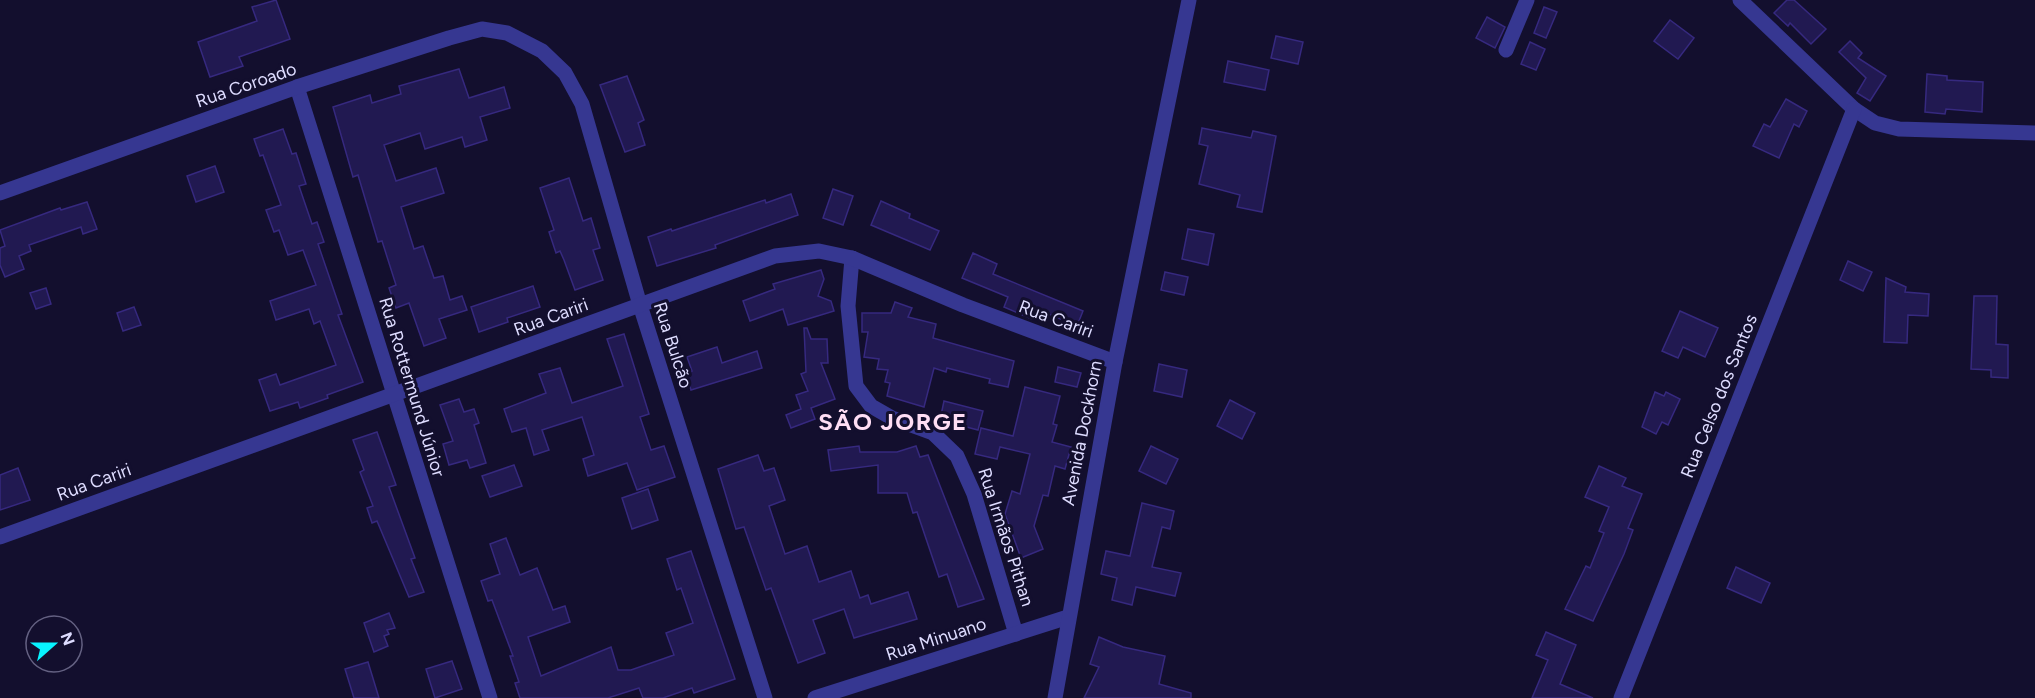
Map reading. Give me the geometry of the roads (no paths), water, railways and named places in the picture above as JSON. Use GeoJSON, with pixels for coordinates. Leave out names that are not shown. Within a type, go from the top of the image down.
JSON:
{"type":"FeatureCollection","features":[{"type":"Feature","properties":{"kind":"street","name":"Avenida Dockhorn"},"geometry":{"type":"LineString","coordinates":[[1055,698],[1115,362],[1190,0]]}},
{"type":"Feature","properties":{"kind":"street"},"geometry":{"type":"LineString","coordinates":[[1506,50],[1527,0]]}},
{"type":"Feature","properties":{"kind":"street"},"geometry":{"type":"LineString","coordinates":[[1740,0],[1854,109],[1875,123],[1899,129],[2035,133]]}},
{"type":"Feature","properties":{"kind":"street","name":"Rua Coroado"},"geometry":{"type":"LineString","coordinates":[[0,193],[297,87],[482,29],[507,33]]}},
{"type":"Feature","properties":{"kind":"street","name":"Rua Bulcão"},"geometry":{"type":"LineString","coordinates":[[507,33],[542,51],[565,74],[582,104],[640,305],[765,698]]}},
{"type":"Feature","properties":{"kind":"street","name":"Rua Rottermund Júnior"},"geometry":{"type":"LineString","coordinates":[[297,87],[490,698]]}},
{"type":"Feature","properties":{"kind":"street","name":"Rua Celso dos Santos"},"geometry":{"type":"LineString","coordinates":[[1621,698],[1854,109]]}},
{"type":"Feature","properties":{"kind":"street","name":"Rua Cariri"},"geometry":{"type":"LineString","coordinates":[[0,537],[775,256],[819,251],[852,258],[963,305],[1115,362]]}},
{"type":"Feature","properties":{"kind":"street","name":"Rua Irmãos Pithan"},"geometry":{"type":"LineString","coordinates":[[852,258],[848,306],[856,386],[871,406],[892,418],[933,433],[957,456],[974,494],[1016,634]]}},
{"type":"Feature","properties":{"kind":"street","name":"Rua Minuano"},"geometry":{"type":"LineString","coordinates":[[815,698],[1068,617]]}},
{"type":"Feature","properties":{"kind":"district","name":"SÃO JORGE"},"geometry":{"type":"Point","coordinates":[893,421]}}]}
